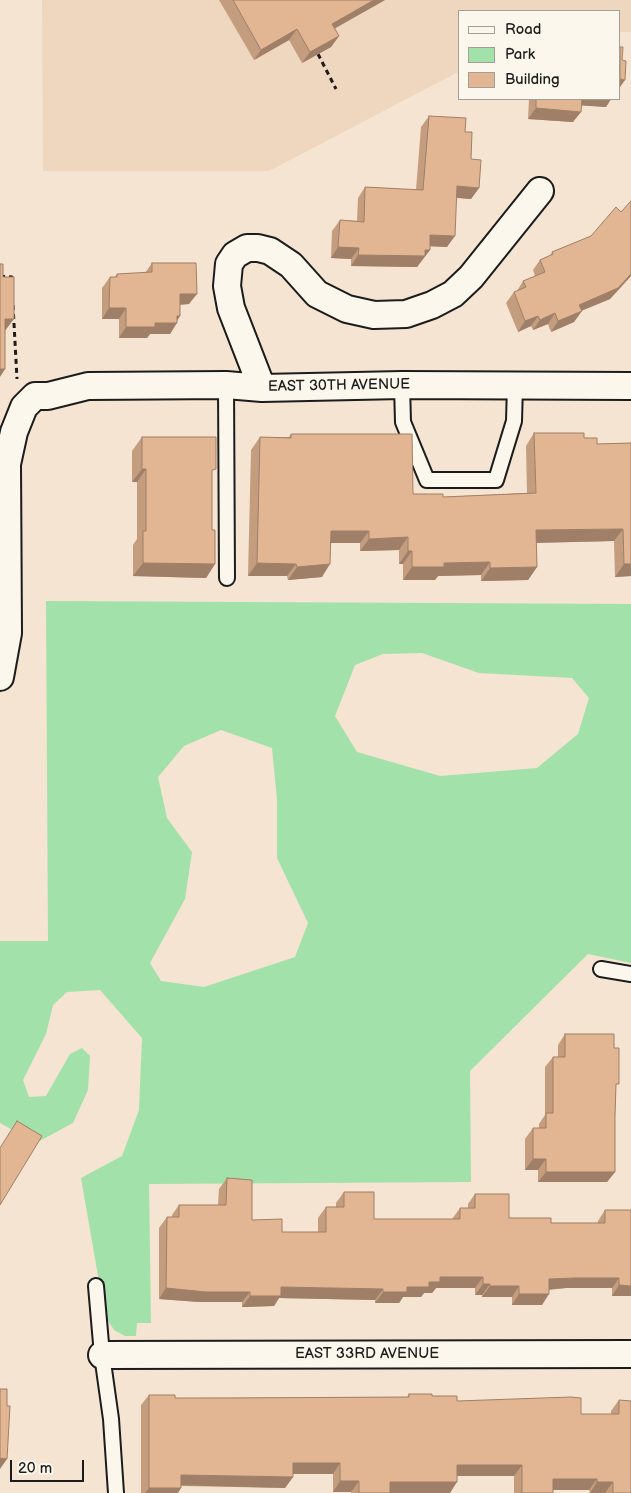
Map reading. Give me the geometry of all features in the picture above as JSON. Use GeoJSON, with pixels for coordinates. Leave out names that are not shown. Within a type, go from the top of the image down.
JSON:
{"type":"FeatureCollection","features":[{"type":"Feature","properties":{"kind":"street"},"geometry":{"type":"LineString","coordinates":[[262,388],[231,308],[227,286],[229,264],[236,255],[247,248],[270,250],[291,265],[317,294],[347,309],[374,314],[406,314],[432,305],[453,294],[471,277],[540,191]]}},
{"type":"Feature","properties":{"kind":"street","name":"EAST 30TH AVENUE"},"geometry":{"type":"LineString","coordinates":[[0,677],[8,633],[7,464],[14,432],[24,407],[35,396],[48,396],[88,386],[226,385],[262,388],[402,385],[631,386]]}},
{"type":"Feature","properties":{"kind":"street","name":"EAST 33RD AVENUE"},"geometry":{"type":"LineString","coordinates":[[102,1354],[631,1354]]}},
{"type":"Feature","properties":{"kind":"lane"},"geometry":{"type":"LineString","coordinates":[[226,385],[228,578]]}},
{"type":"Feature","properties":{"kind":"lane"},"geometry":{"type":"LineString","coordinates":[[402,385],[403,422],[427,480],[496,480],[514,421],[514,385]]}},
{"type":"Feature","properties":{"kind":"lane"},"geometry":{"type":"LineString","coordinates":[[601,969],[631,974]]}},
{"type":"Feature","properties":{"kind":"lane"},"geometry":{"type":"LineString","coordinates":[[96,1286],[102,1354],[111,1419],[116,1493]]}},
{"type":"Feature","properties":{"kind":"path"},"geometry":{"type":"LineString","coordinates":[[318,54],[336,89]]}},
{"type":"Feature","properties":{"kind":"path"},"geometry":{"type":"LineString","coordinates":[[0,276],[12,277],[13,286]]}},
{"type":"Feature","properties":{"kind":"path"},"geometry":{"type":"LineString","coordinates":[[13,296],[17,383]]}},
{"type":"Feature","properties":{"kind":"shaded area"},"geometry":{"type":"Polygon","coordinates":[[[42,0],[631,0],[631,32],[621,32],[621,10],[458,10],[458,72],[269,171],[43,171],[42,0]]]}},
{"type":"Feature","properties":{"kind":"green space"},"geometry":{"type":"Polygon","coordinates":[[[46,601],[631,604],[631,963],[588,954],[470,1071],[471,1182],[149,1184],[151,1323],[137,1323],[136,1336],[125,1336],[114,1330],[105,1316],[81,1178],[122,1156],[139,1110],[142,1038],[100,990],[67,992],[53,1005],[46,1034],[23,1080],[29,1097],[46,1096],[70,1054],[82,1048],[90,1056],[88,1090],[73,1123],[36,1143],[0,1123],[0,941],[48,941],[46,601]],[[422,653],[383,654],[355,665],[335,716],[357,752],[440,776],[537,768],[578,734],[589,698],[572,678],[479,673],[422,653]],[[221,730],[184,746],[158,777],[167,818],[192,852],[185,899],[150,963],[161,981],[204,987],[295,957],[308,923],[277,858],[277,799],[272,748],[221,730]]]}},
{"type":"Feature","properties":{"kind":"building"},"geometry":{"type":"Polygon","coordinates":[[[233,0],[374,0],[332,24],[339,36],[310,52],[297,29],[261,50],[233,0]]]}},
{"type":"Feature","properties":{"kind":"building"},"geometry":{"type":"Polygon","coordinates":[[[621,47],[623,47],[622,60],[626,61],[625,80],[621,79],[621,47]]]}},
{"type":"Feature","properties":{"kind":"building"},"geometry":{"type":"Polygon","coordinates":[[[536,100],[582,100],[581,112],[536,108],[536,100]]]}},
{"type":"Feature","properties":{"kind":"building"},"geometry":{"type":"Polygon","coordinates":[[[429,116],[466,118],[465,132],[472,132],[471,159],[481,160],[479,188],[457,186],[455,236],[430,235],[430,250],[425,250],[425,256],[358,255],[359,248],[338,247],[340,220],[364,222],[365,187],[423,190],[429,116]]]}},
{"type":"Feature","properties":{"kind":"building"},"geometry":{"type":"Polygon","coordinates":[[[631,201],[631,274],[618,288],[579,305],[582,311],[558,321],[555,313],[540,320],[538,316],[525,321],[514,292],[526,287],[523,281],[545,272],[540,260],[553,254],[552,252],[591,236],[616,207],[621,212],[631,201]]]}},
{"type":"Feature","properties":{"kind":"building"},"geometry":{"type":"Polygon","coordinates":[[[152,263],[196,263],[197,294],[180,294],[180,316],[177,316],[177,323],[155,323],[155,327],[126,327],[126,308],[109,308],[110,277],[117,277],[117,274],[152,272],[152,263]]]}},
{"type":"Feature","properties":{"kind":"building"},"geometry":{"type":"Polygon","coordinates":[[[0,264],[3,264],[3,277],[14,277],[14,319],[5,319],[5,369],[0,369],[0,264]]]}},
{"type":"Feature","properties":{"kind":"building"},"geometry":{"type":"Polygon","coordinates":[[[534,433],[584,433],[584,438],[597,438],[597,444],[631,443],[631,564],[624,564],[623,529],[536,530],[537,567],[490,568],[490,562],[444,563],[444,567],[412,567],[412,551],[408,551],[408,537],[369,539],[369,531],[331,531],[330,564],[297,567],[296,564],[257,563],[260,437],[291,438],[291,434],[412,434],[413,494],[443,494],[443,497],[536,493],[534,433]]]}},
{"type":"Feature","properties":{"kind":"building"},"geometry":{"type":"Polygon","coordinates":[[[142,437],[216,437],[216,469],[212,470],[212,530],[215,530],[215,564],[143,563],[143,531],[146,531],[146,469],[142,469],[142,437]]]}},
{"type":"Feature","properties":{"kind":"building"},"geometry":{"type":"Polygon","coordinates":[[[565,1034],[614,1034],[614,1048],[619,1048],[619,1084],[616,1084],[615,1172],[546,1172],[546,1159],[533,1159],[533,1128],[546,1128],[546,1113],[553,1113],[553,1057],[565,1057],[565,1034]]]}},
{"type":"Feature","properties":{"kind":"building"},"geometry":{"type":"Polygon","coordinates":[[[17,1121],[42,1136],[0,1205],[0,1148],[17,1121]]]}},
{"type":"Feature","properties":{"kind":"building"},"geometry":{"type":"Polygon","coordinates":[[[227,1178],[252,1180],[252,1220],[282,1219],[282,1232],[326,1232],[326,1207],[344,1207],[344,1192],[374,1192],[374,1219],[460,1219],[460,1208],[475,1208],[475,1194],[509,1194],[509,1218],[551,1218],[551,1223],[605,1223],[605,1210],[631,1210],[631,1286],[619,1285],[619,1278],[549,1279],[549,1294],[519,1294],[519,1286],[490,1286],[490,1284],[483,1284],[483,1277],[440,1277],[440,1282],[429,1282],[429,1287],[407,1287],[407,1292],[383,1292],[383,1289],[281,1287],[281,1296],[250,1296],[250,1292],[206,1292],[166,1288],[167,1217],[179,1217],[179,1205],[226,1205],[227,1178]]]}},
{"type":"Feature","properties":{"kind":"building"},"geometry":{"type":"Polygon","coordinates":[[[0,1389],[7,1389],[7,1406],[10,1406],[7,1459],[0,1458],[0,1389]]]}},
{"type":"Feature","properties":{"kind":"building"},"geometry":{"type":"Polygon","coordinates":[[[409,1394],[457,1396],[457,1401],[581,1398],[581,1414],[619,1414],[619,1400],[631,1401],[631,1493],[613,1493],[613,1482],[597,1482],[597,1479],[553,1479],[553,1493],[522,1493],[522,1465],[457,1465],[457,1482],[390,1482],[390,1493],[359,1493],[359,1481],[340,1481],[340,1463],[293,1463],[293,1477],[181,1475],[181,1488],[149,1488],[149,1395],[175,1395],[175,1398],[230,1398],[409,1397],[409,1394]]]}}]}
